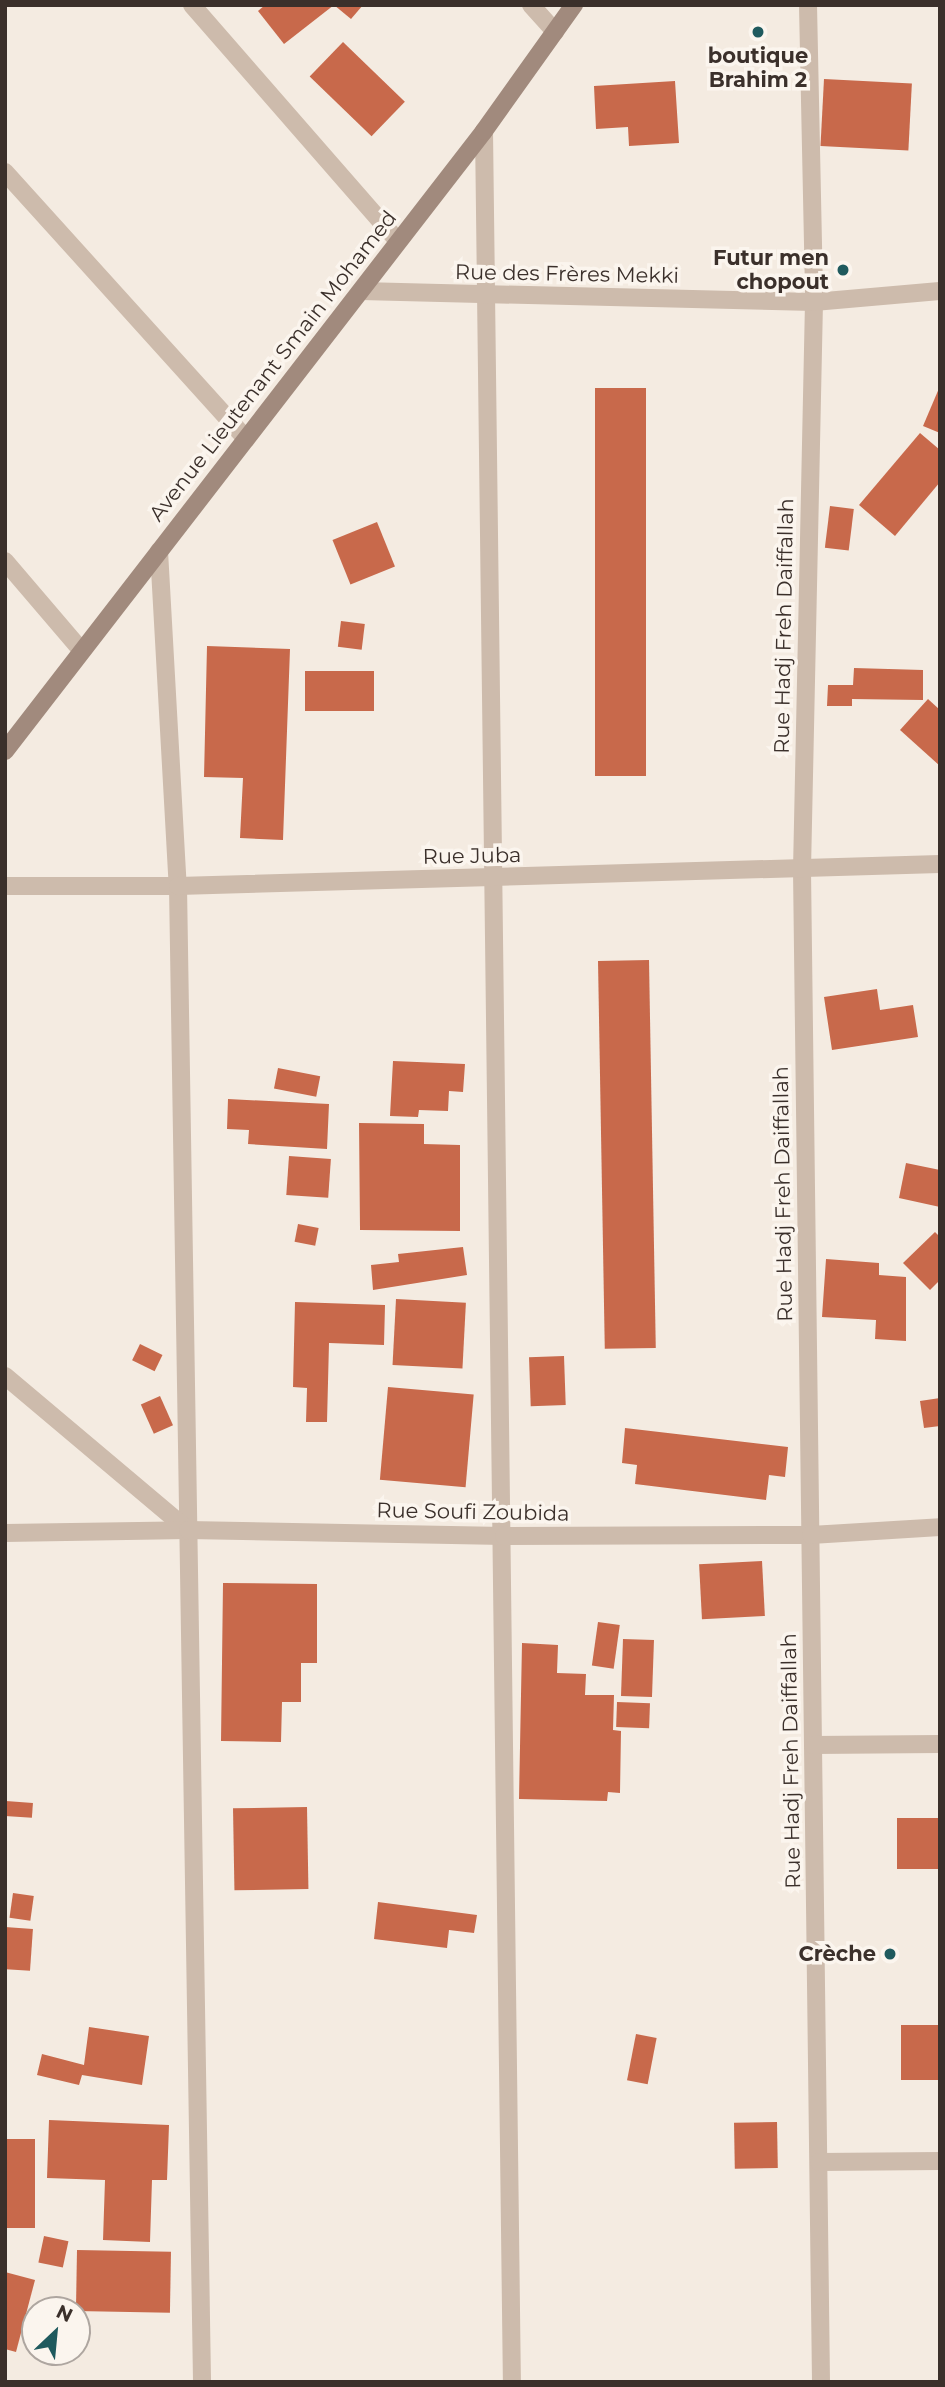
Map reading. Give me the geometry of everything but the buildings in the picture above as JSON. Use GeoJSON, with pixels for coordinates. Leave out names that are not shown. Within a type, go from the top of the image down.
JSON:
{"type":"FeatureCollection","features":[{"type":"Feature","properties":{"kind":"main road","name":"Avenue Lieutenant Smain Mohamed"},"geometry":{"type":"LineString","coordinates":[[5,751],[362,291],[484,131],[574,5]]}},
{"type":"Feature","properties":{"kind":"street"},"geometry":{"type":"LineString","coordinates":[[192,5],[398,241]]}},
{"type":"Feature","properties":{"kind":"street"},"geometry":{"type":"LineString","coordinates":[[531,5],[555,32]]}},
{"type":"Feature","properties":{"kind":"street","name":"Rue Hadj Freh Daiffallah"},"geometry":{"type":"LineString","coordinates":[[808,5],[814,302],[802,870],[821,2382]]}},
{"type":"Feature","properties":{"kind":"street"},"geometry":{"type":"LineString","coordinates":[[484,131],[496,878],[512,2382]]}},
{"type":"Feature","properties":{"kind":"street"},"geometry":{"type":"LineString","coordinates":[[5,172],[246,439]]}},
{"type":"Feature","properties":{"kind":"street","name":"Rue des Frères Mekki"},"geometry":{"type":"LineString","coordinates":[[362,291],[814,302],[940,291]]}},
{"type":"Feature","properties":{"kind":"street"},"geometry":{"type":"LineString","coordinates":[[159,551],[178,886],[202,2382]]}},
{"type":"Feature","properties":{"kind":"street"},"geometry":{"type":"LineString","coordinates":[[5,561],[82,651]]}},
{"type":"Feature","properties":{"kind":"street","name":"Rue Juba"},"geometry":{"type":"LineString","coordinates":[[5,886],[178,886],[940,864]]}},
{"type":"Feature","properties":{"kind":"street"},"geometry":{"type":"LineString","coordinates":[[5,1376],[188,1530]]}},
{"type":"Feature","properties":{"kind":"street","name":"Rue Soufi Zoubida"},"geometry":{"type":"LineString","coordinates":[[5,1532],[188,1530],[504,1536],[811,1535],[940,1527]]}},
{"type":"Feature","properties":{"kind":"street"},"geometry":{"type":"LineString","coordinates":[[813,1745],[940,1744]]}},
{"type":"Feature","properties":{"kind":"street"},"geometry":{"type":"LineString","coordinates":[[819,2162],[940,2161]]}},
{"type":"Feature","properties":{"kind":"place","name":"boutique Brahim 2"},"geometry":{"type":"Point","coordinates":[758,32]}},
{"type":"Feature","properties":{"kind":"place","name":"Futur men chopout"},"geometry":{"type":"Point","coordinates":[843,270]}},
{"type":"Feature","properties":{"kind":"place","name":"Crèche"},"geometry":{"type":"Point","coordinates":[890,1954]}}]}
